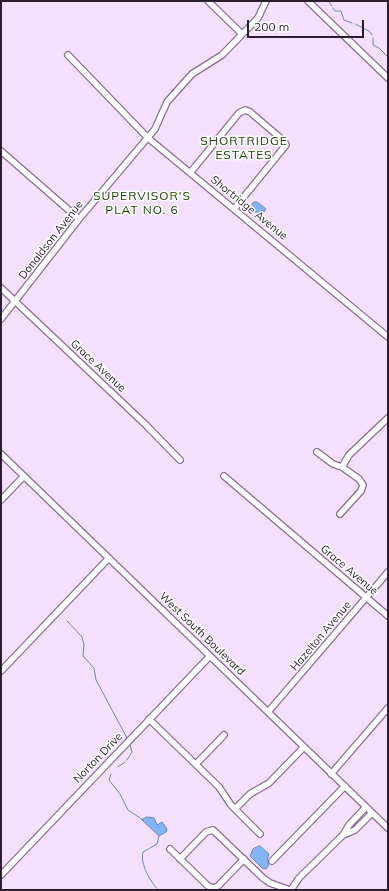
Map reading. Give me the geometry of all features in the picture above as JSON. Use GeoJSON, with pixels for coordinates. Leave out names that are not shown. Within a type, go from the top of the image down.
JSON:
{"type":"FeatureCollection","features":[{"type":"Feature","properties":{"kind":"street"},"geometry":{"type":"LineString","coordinates":[[208,1],[242,34]]}},
{"type":"Feature","properties":{"kind":"street","name":"Donaldson Avenue"},"geometry":{"type":"LineString","coordinates":[[1,319],[79,219],[148,138],[158,123],[167,102],[186,79],[222,56],[258,18],[266,1]]}},
{"type":"Feature","properties":{"kind":"street"},"geometry":{"type":"LineString","coordinates":[[308,1],[388,78]]}},
{"type":"Feature","properties":{"kind":"street","name":"Shortridge Avenue"},"geometry":{"type":"LineString","coordinates":[[68,55],[148,138],[388,337]]}},
{"type":"Feature","properties":{"kind":"street"},"geometry":{"type":"LineString","coordinates":[[190,173],[239,112],[245,110],[250,112],[284,140],[286,145],[234,209]]}},
{"type":"Feature","properties":{"kind":"street"},"geometry":{"type":"LineString","coordinates":[[1,151],[79,219]]}},
{"type":"Feature","properties":{"kind":"street","name":"Grace Avenue"},"geometry":{"type":"LineString","coordinates":[[1,288],[140,419],[180,460]]}},
{"type":"Feature","properties":{"kind":"street"},"geometry":{"type":"LineString","coordinates":[[342,467],[349,455],[388,418]]}},
{"type":"Feature","properties":{"kind":"street"},"geometry":{"type":"LineString","coordinates":[[317,452],[333,464],[342,467],[359,479],[363,485],[361,491],[340,514]]}},
{"type":"Feature","properties":{"kind":"street","name":"West South Boulevard"},"geometry":{"type":"LineString","coordinates":[[1,454],[388,828]]}},
{"type":"Feature","properties":{"kind":"street"},"geometry":{"type":"LineString","coordinates":[[1,500],[24,476]]}},
{"type":"Feature","properties":{"kind":"street","name":"Grace Avenue"},"geometry":{"type":"LineString","coordinates":[[224,476],[388,616]]}},
{"type":"Feature","properties":{"kind":"street"},"geometry":{"type":"LineString","coordinates":[[1,671],[108,558]]}},
{"type":"Feature","properties":{"kind":"street","name":"Hazelton Avenue"},"geometry":{"type":"LineString","coordinates":[[268,712],[388,572]]}},
{"type":"Feature","properties":{"kind":"street","name":"Norton Drive"},"geometry":{"type":"LineString","coordinates":[[1,875],[210,656]]}},
{"type":"Feature","properties":{"kind":"street"},"geometry":{"type":"LineString","coordinates":[[331,774],[388,708]]}},
{"type":"Feature","properties":{"kind":"street"},"geometry":{"type":"LineString","coordinates":[[149,719],[221,789],[235,809],[260,834]]}},
{"type":"Feature","properties":{"kind":"street"},"geometry":{"type":"LineString","coordinates":[[196,764],[224,735]]}},
{"type":"Feature","properties":{"kind":"street"},"geometry":{"type":"LineString","coordinates":[[235,809],[250,794],[269,783],[304,747]]}},
{"type":"Feature","properties":{"kind":"street"},"geometry":{"type":"LineString","coordinates":[[272,861],[345,786]]}},
{"type":"Feature","properties":{"kind":"street"},"geometry":{"type":"LineString","coordinates":[[180,859],[210,829],[267,881],[290,890],[299,878],[343,835],[349,825],[366,807]]}},
{"type":"Feature","properties":{"kind":"street"},"geometry":{"type":"LineString","coordinates":[[343,835],[355,830],[372,813]]}},
{"type":"Feature","properties":{"kind":"street"},"geometry":{"type":"LineString","coordinates":[[170,849],[208,886],[213,888],[218,886],[244,859]]}},
{"type":"Feature","properties":{"kind":"water"},"geometry":{"type":"Polygon","coordinates":[[[254,202],[257,202],[266,209],[261,216],[252,210],[251,206],[254,202]]]}},
{"type":"Feature","properties":{"kind":"water"},"geometry":{"type":"Polygon","coordinates":[[[147,817],[154,818],[157,825],[162,822],[167,829],[166,832],[159,836],[142,820],[147,817]]]}},
{"type":"Feature","properties":{"kind":"water"},"geometry":{"type":"Polygon","coordinates":[[[260,846],[269,854],[267,860],[269,865],[266,869],[262,868],[250,856],[253,849],[260,846]]]}},
{"type":"Feature","properties":{"kind":"waterway"},"geometry":{"type":"LineString","coordinates":[[328,1],[332,6]]}},
{"type":"Feature","properties":{"kind":"waterway"},"geometry":{"type":"LineString","coordinates":[[333,8],[335,11],[341,11],[344,20],[352,23]]}},
{"type":"Feature","properties":{"kind":"waterway"},"geometry":{"type":"LineString","coordinates":[[355,24],[369,31],[372,35]]}},
{"type":"Feature","properties":{"kind":"waterway"},"geometry":{"type":"LineString","coordinates":[[373,38],[373,45],[379,48],[388,57]]}},
{"type":"Feature","properties":{"kind":"waterway"},"geometry":{"type":"LineString","coordinates":[[67,621],[82,637],[84,645],[83,656],[94,668],[96,680],[127,738]]}},
{"type":"Feature","properties":{"kind":"waterway"},"geometry":{"type":"LineString","coordinates":[[127,760],[132,752],[130,745]]}},
{"type":"Feature","properties":{"kind":"waterway"},"geometry":{"type":"LineString","coordinates":[[118,767],[125,762]]}},
{"type":"Feature","properties":{"kind":"waterway"},"geometry":{"type":"LineString","coordinates":[[111,774],[109,780],[120,794],[128,810],[143,820]]}},
{"type":"Feature","properties":{"kind":"waterway"},"geometry":{"type":"LineString","coordinates":[[158,890],[146,872],[142,857],[143,852],[157,844],[159,836]]}},
{"type":"Feature","properties":{"kind":"district","name":"SHORTRIDGE ESTATES"},"geometry":{"type":"Point","coordinates":[244,148]}},
{"type":"Feature","properties":{"kind":"district","name":"SUPERVISOR'S PLAT NO. 6"},"geometry":{"type":"Point","coordinates":[142,203]}}]}
